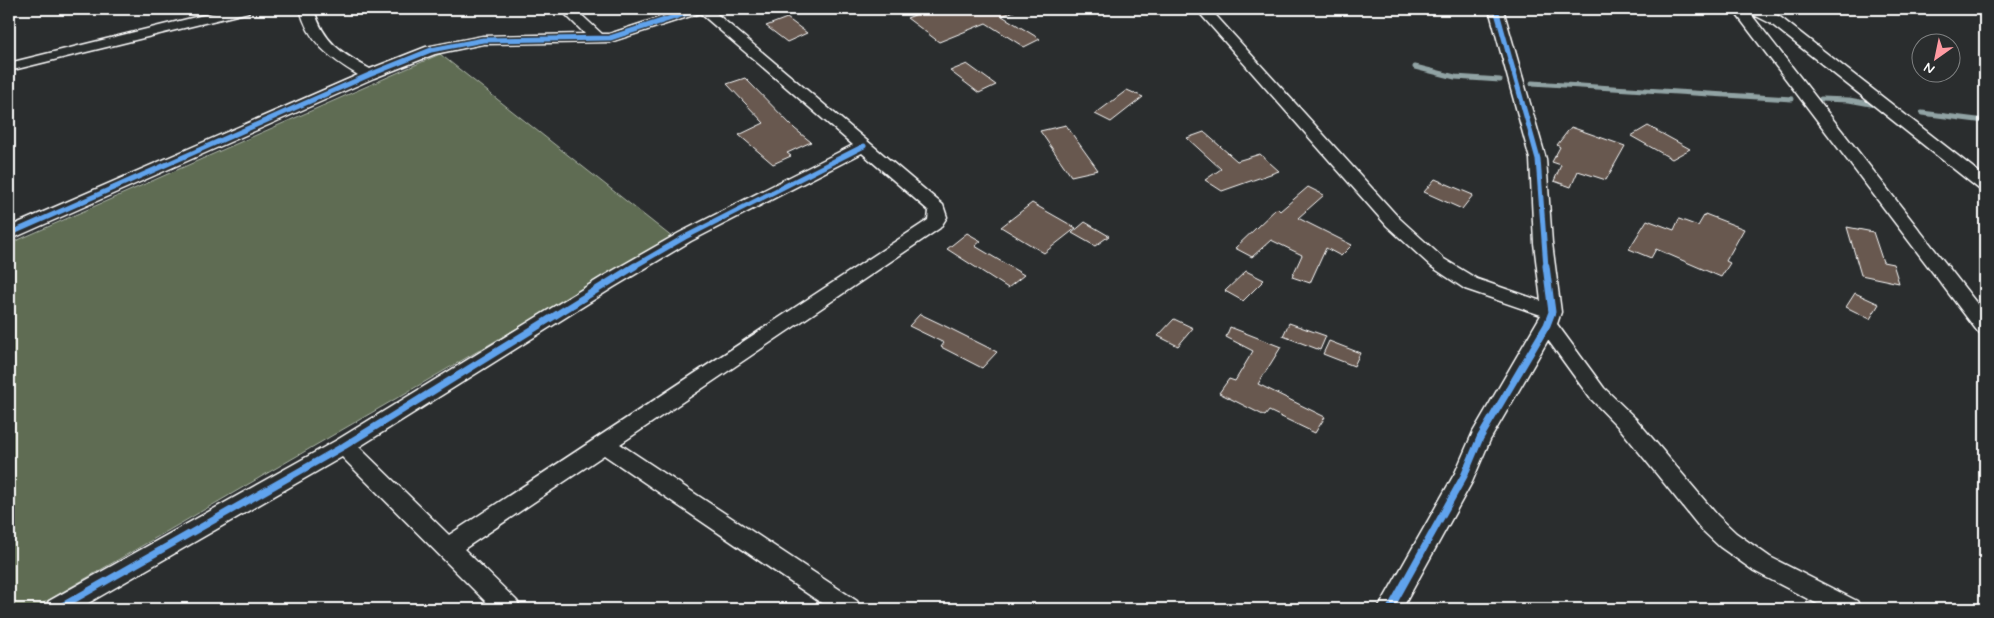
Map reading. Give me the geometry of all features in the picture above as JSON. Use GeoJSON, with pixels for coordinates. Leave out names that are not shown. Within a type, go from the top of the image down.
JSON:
{"type":"FeatureCollection","features":[{"type":"Feature","properties":{"kind":"street"},"geometry":{"type":"LineString","coordinates":[[9,67],[244,9]]}},
{"type":"Feature","properties":{"kind":"street"},"geometry":{"type":"LineString","coordinates":[[307,9],[308,17],[319,41],[339,57],[369,75]]}},
{"type":"Feature","properties":{"kind":"street"},"geometry":{"type":"LineString","coordinates":[[567,9],[599,39]]}},
{"type":"Feature","properties":{"kind":"street"},"geometry":{"type":"LineString","coordinates":[[9,234],[369,75],[431,50],[457,44],[499,39],[599,39],[621,35],[701,9],[937,209],[938,217],[934,224],[447,548]]}},
{"type":"Feature","properties":{"kind":"street"},"geometry":{"type":"LineString","coordinates":[[1203,9],[1393,222],[1438,263],[1471,284],[1549,318]]}},
{"type":"Feature","properties":{"kind":"street"},"geometry":{"type":"LineString","coordinates":[[1496,9],[1538,159],[1549,318],[1597,393],[1629,425],[1709,522],[1728,540],[1762,564],[1849,609]]}},
{"type":"Feature","properties":{"kind":"street"},"geometry":{"type":"LineString","coordinates":[[1737,9],[1742,12],[1985,327]]}},
{"type":"Feature","properties":{"kind":"street"},"geometry":{"type":"LineString","coordinates":[[1757,10],[1775,20],[1985,185]]}},
{"type":"Feature","properties":{"kind":"street"},"geometry":{"type":"LineString","coordinates":[[57,609],[344,446],[608,282],[685,237],[864,146]]}},
{"type":"Feature","properties":{"kind":"street"},"geometry":{"type":"LineString","coordinates":[[1390,609],[1464,476],[1480,438],[1549,318]]}},
{"type":"Feature","properties":{"kind":"street"},"geometry":{"type":"LineString","coordinates":[[604,443],[849,609]]}},
{"type":"Feature","properties":{"kind":"street"},"geometry":{"type":"LineString","coordinates":[[344,446],[510,609]]}},
{"type":"Feature","properties":{"kind":"green space"},"geometry":{"type":"Polygon","coordinates":[[[440,54],[673,238],[33,609],[9,609],[9,244],[440,54]]]}},
{"type":"Feature","properties":{"kind":"building"},"geometry":{"type":"Polygon","coordinates":[[[930,9],[1019,9],[1002,16],[1040,39],[1024,47],[986,23],[939,42],[907,18],[930,9]]]}},
{"type":"Feature","properties":{"kind":"building"},"geometry":{"type":"Polygon","coordinates":[[[787,18],[807,33],[787,42],[766,26],[787,18]]]}},
{"type":"Feature","properties":{"kind":"building"},"geometry":{"type":"Polygon","coordinates":[[[967,64],[996,85],[979,93],[950,71],[967,64]]]}},
{"type":"Feature","properties":{"kind":"building"},"geometry":{"type":"Polygon","coordinates":[[[745,78],[795,129],[811,142],[787,153],[791,156],[773,164],[739,135],[764,123],[727,84],[745,78]]]}},
{"type":"Feature","properties":{"kind":"building"},"geometry":{"type":"Polygon","coordinates":[[[1127,90],[1143,97],[1111,122],[1095,114],[1127,90]]]}},
{"type":"Feature","properties":{"kind":"building"},"geometry":{"type":"Polygon","coordinates":[[[1066,125],[1098,170],[1071,176],[1040,131],[1066,125]]]}},
{"type":"Feature","properties":{"kind":"building"},"geometry":{"type":"Polygon","coordinates":[[[1648,126],[1690,149],[1672,159],[1631,136],[1648,126]]]}},
{"type":"Feature","properties":{"kind":"building"},"geometry":{"type":"Polygon","coordinates":[[[1571,127],[1625,146],[1606,180],[1578,171],[1571,187],[1554,181],[1561,165],[1552,162],[1560,147],[1557,145],[1571,127]]]}},
{"type":"Feature","properties":{"kind":"building"},"geometry":{"type":"Polygon","coordinates":[[[1204,132],[1237,161],[1260,154],[1279,171],[1222,191],[1205,180],[1221,169],[1187,138],[1204,132]]]}},
{"type":"Feature","properties":{"kind":"building"},"geometry":{"type":"Polygon","coordinates":[[[1435,179],[1473,195],[1462,209],[1424,192],[1435,179]]]}},
{"type":"Feature","properties":{"kind":"building"},"geometry":{"type":"Polygon","coordinates":[[[1308,187],[1324,195],[1298,218],[1352,245],[1341,256],[1326,248],[1310,283],[1292,277],[1302,255],[1271,240],[1252,257],[1235,248],[1277,208],[1280,211],[1308,187]]]}},
{"type":"Feature","properties":{"kind":"building"},"geometry":{"type":"Polygon","coordinates":[[[1032,203],[1076,228],[1044,253],[1001,227],[1032,203]]]}},
{"type":"Feature","properties":{"kind":"building"},"geometry":{"type":"Polygon","coordinates":[[[1705,214],[1744,229],[1726,261],[1730,263],[1721,277],[1656,249],[1651,258],[1629,249],[1647,220],[1674,230],[1679,219],[1698,226],[1705,214]]]}},
{"type":"Feature","properties":{"kind":"building"},"geometry":{"type":"Polygon","coordinates":[[[1085,222],[1109,236],[1095,246],[1072,233],[1085,222]]]}},
{"type":"Feature","properties":{"kind":"building"},"geometry":{"type":"Polygon","coordinates":[[[1847,227],[1873,232],[1883,262],[1893,264],[1899,283],[1861,275],[1847,227]]]}},
{"type":"Feature","properties":{"kind":"building"},"geometry":{"type":"Polygon","coordinates":[[[967,233],[981,241],[975,246],[1024,275],[1008,288],[947,249],[967,233]]]}},
{"type":"Feature","properties":{"kind":"building"},"geometry":{"type":"Polygon","coordinates":[[[1246,271],[1264,280],[1243,301],[1225,291],[1246,271]]]}},
{"type":"Feature","properties":{"kind":"building"},"geometry":{"type":"Polygon","coordinates":[[[1855,293],[1879,304],[1870,319],[1846,307],[1855,293]]]}},
{"type":"Feature","properties":{"kind":"building"},"geometry":{"type":"Polygon","coordinates":[[[920,314],[997,352],[982,368],[941,347],[944,343],[909,326],[920,314]]]}},
{"type":"Feature","properties":{"kind":"building"},"geometry":{"type":"Polygon","coordinates":[[[1174,319],[1193,328],[1178,346],[1158,336],[1174,319]]]}},
{"type":"Feature","properties":{"kind":"building"},"geometry":{"type":"Polygon","coordinates":[[[1289,323],[1326,336],[1320,350],[1283,336],[1289,323]]]}},
{"type":"Feature","properties":{"kind":"building"},"geometry":{"type":"Polygon","coordinates":[[[1230,327],[1281,347],[1258,384],[1325,417],[1315,433],[1269,411],[1265,416],[1219,393],[1229,379],[1235,381],[1253,351],[1226,337],[1230,327]]]}},
{"type":"Feature","properties":{"kind":"building"},"geometry":{"type":"Polygon","coordinates":[[[1329,341],[1360,353],[1354,366],[1323,354],[1329,341]]]}},
{"type":"Feature","properties":{"kind":"waterway"},"geometry":{"type":"LineString","coordinates":[[1415,67],[1455,77],[1500,80]]}},
{"type":"Feature","properties":{"kind":"waterway"},"geometry":{"type":"LineString","coordinates":[[1532,83],[1792,99]]}},
{"type":"Feature","properties":{"kind":"waterway"},"geometry":{"type":"LineString","coordinates":[[1821,99],[1849,100],[1876,105]]}},
{"type":"Feature","properties":{"kind":"waterway"},"geometry":{"type":"LineString","coordinates":[[1922,113],[1985,121]]}},
{"type":"Feature","properties":{"kind":"cycle path"},"geometry":{"type":"LineString","coordinates":[[9,234],[369,75],[431,50],[483,40],[610,38],[699,9]]}},
{"type":"Feature","properties":{"kind":"cycle path"},"geometry":{"type":"LineString","coordinates":[[1390,609],[1464,476],[1480,438],[1547,325],[1552,312],[1543,243],[1538,159],[1496,9]]}},
{"type":"Feature","properties":{"kind":"cycle path"},"geometry":{"type":"LineString","coordinates":[[57,609],[344,446],[608,282],[685,237],[864,146]]}}]}
